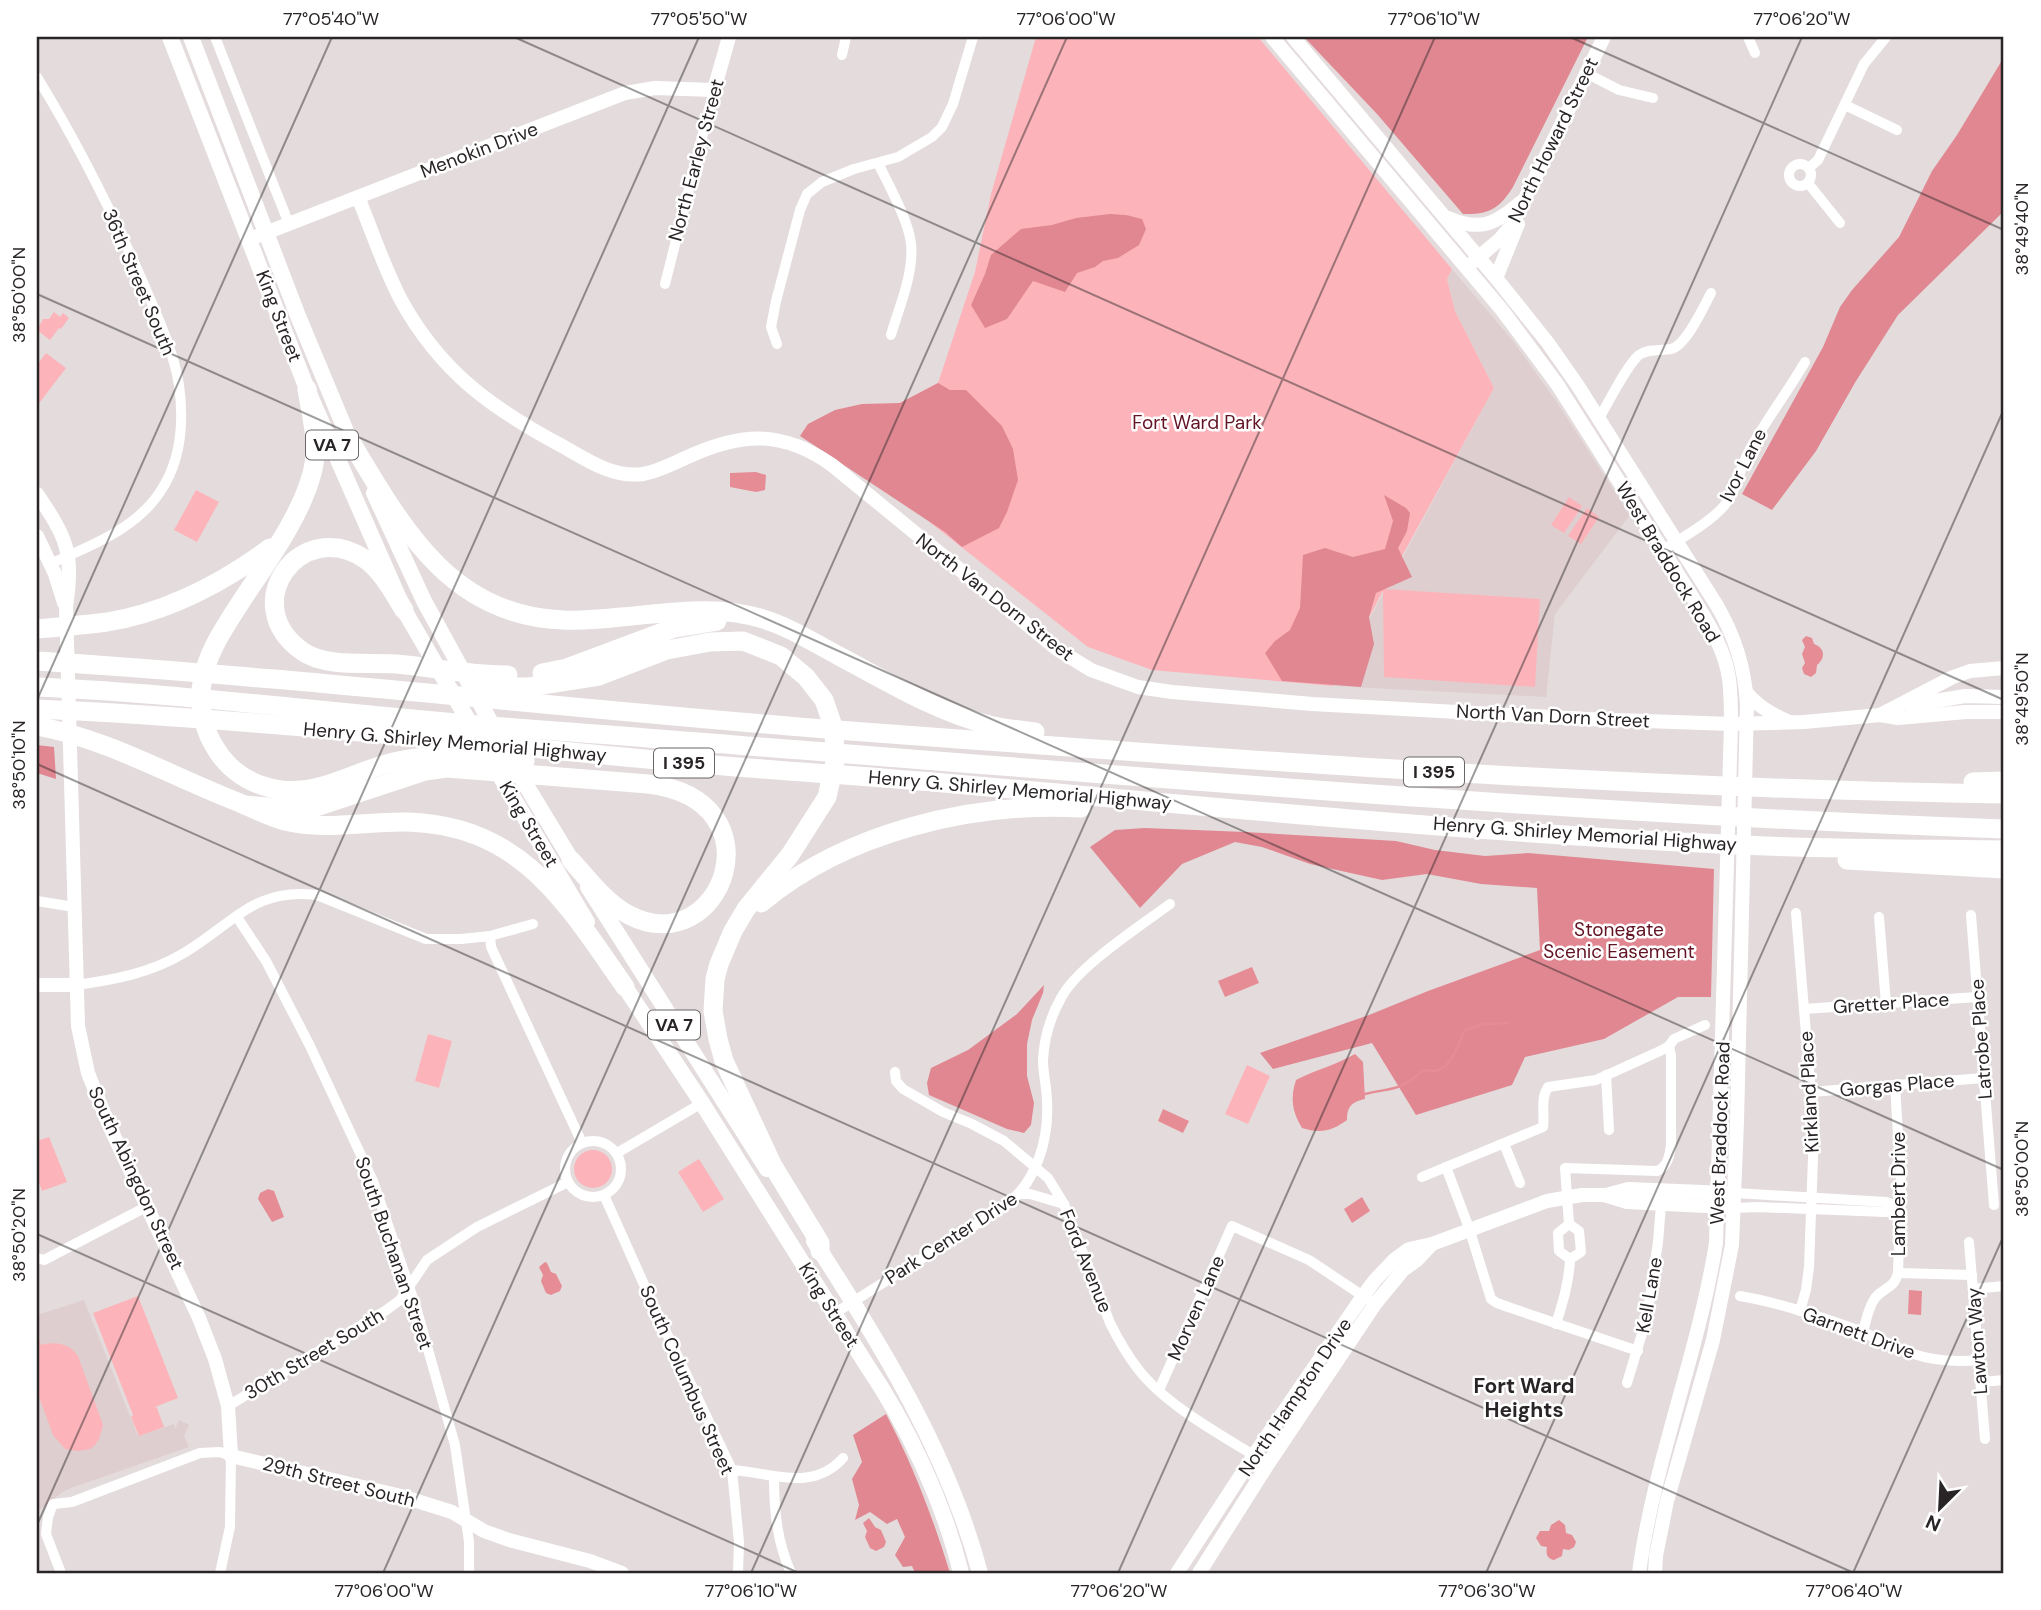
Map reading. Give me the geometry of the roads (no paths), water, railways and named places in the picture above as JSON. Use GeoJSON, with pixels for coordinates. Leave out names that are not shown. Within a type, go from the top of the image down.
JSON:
{"type":"FeatureCollection","features":[{"type":"Feature","properties":{"kind":"highway"},"geometry":{"type":"LineString","coordinates":[[307,388],[315,437],[313,471],[298,510],[210,655],[202,683],[201,707],[211,741],[222,759],[236,772],[258,785],[282,790],[321,788],[398,761],[455,755],[536,761],[697,764]]}},
{"type":"Feature","properties":{"kind":"highway"},"geometry":{"type":"LineString","coordinates":[[348,437],[419,548],[463,587],[492,603],[528,615],[563,620],[720,610],[751,615],[790,630],[924,701],[959,716],[993,726],[1234,758]]}},
{"type":"Feature","properties":{"kind":"highway"},"geometry":{"type":"LineString","coordinates":[[37,629],[109,621],[196,595],[240,570],[278,542]]}},
{"type":"Feature","properties":{"kind":"highway"},"geometry":{"type":"LineString","coordinates":[[404,610],[381,575],[366,560],[348,550],[331,548],[305,553],[280,577],[275,592],[277,624],[288,639],[309,655],[337,662],[395,664],[498,675],[534,674],[568,668],[674,628],[704,622],[755,622],[790,630]]}},
{"type":"Feature","properties":{"kind":"highway"},"geometry":{"type":"LineString","coordinates":[[371,687],[529,687],[599,676],[667,650],[710,642],[743,641],[781,656],[824,699],[834,729],[835,751],[827,797],[790,855],[746,909],[733,931],[715,979],[713,1011],[724,1061],[773,1166],[820,1243],[820,1251]]}},
{"type":"Feature","properties":{"kind":"highway","name":"I 395"},"geometry":{"type":"LineString","coordinates":[[37,662],[172,670],[834,730],[1449,773],[1772,788],[2004,794]]}},
{"type":"Feature","properties":{"kind":"highway"},"geometry":{"type":"LineString","coordinates":[[37,687],[118,691],[348,713],[1160,780],[1699,815],[2004,829]]}},
{"type":"Feature","properties":{"kind":"highway","name":"Henry G. Shirley Memorial Highway"},"geometry":{"type":"LineString","coordinates":[[37,709],[386,734],[697,764],[1604,837],[1642,851],[1700,848],[1770,851],[2004,850]]}},
{"type":"Feature","properties":{"kind":"highway"},"geometry":{"type":"LineString","coordinates":[[37,726],[83,737],[285,821],[326,826],[386,822],[430,823],[485,839],[511,853],[541,877],[573,914],[625,987]]}},
{"type":"Feature","properties":{"kind":"highway"},"geometry":{"type":"LineString","coordinates":[[244,804],[291,809],[316,807],[425,771],[447,768],[648,784],[685,793],[710,812],[723,835],[727,860],[721,884],[706,903],[678,922],[660,923],[643,920],[622,911],[595,887],[571,860]]}},
{"type":"Feature","properties":{"kind":"highway"},"geometry":{"type":"LineString","coordinates":[[1879,792],[1913,782],[2004,781]]}},
{"type":"Feature","properties":{"kind":"highway"},"geometry":{"type":"LineString","coordinates":[[733,931],[782,887],[836,855],[944,818],[1010,809],[1061,807],[1330,817]]}},
{"type":"Feature","properties":{"kind":"highway"},"geometry":{"type":"LineString","coordinates":[[1823,821],[2004,817]]}},
{"type":"Feature","properties":{"kind":"highway"},"geometry":{"type":"LineString","coordinates":[[1770,851],[2004,869]]}},
{"type":"Feature","properties":{"kind":"main road","name":"King Street"},"geometry":{"type":"LineString","coordinates":[[170,37],[307,388],[404,610],[625,987],[888,1396],[927,1476],[961,1573]]}},
{"type":"Feature","properties":{"kind":"main road","name":"King Street"},"geometry":{"type":"LineString","coordinates":[[191,37],[302,327],[348,437],[424,601],[531,797],[904,1387],[950,1482],[980,1573]]}},
{"type":"Feature","properties":{"kind":"main road","name":"North Earley Street"},"geometry":{"type":"LineString","coordinates":[[714,90],[729,37]]}},
{"type":"Feature","properties":{"kind":"main road","name":"West Braddock Road"},"geometry":{"type":"LineString","coordinates":[[1272,37],[1467,268],[1557,384],[1713,631],[1729,677],[1739,724],[1732,1245],[1722,1301],[1667,1501],[1655,1573]]}},
{"type":"Feature","properties":{"kind":"main road","name":"West Braddock Road"},"geometry":{"type":"LineString","coordinates":[[1293,37],[1548,343],[1730,628],[1741,659],[1746,692],[1739,724],[1716,1243],[1701,1325],[1645,1527],[1639,1573]]}},
{"type":"Feature","properties":{"kind":"main road","name":"North Howard Street"},"geometry":{"type":"LineString","coordinates":[[1467,268],[1512,225],[1604,37]]}},
{"type":"Feature","properties":{"kind":"main road","name":"Menokin Drive"},"geometry":{"type":"LineString","coordinates":[[250,239],[625,93],[655,88],[714,90]]}},
{"type":"Feature","properties":{"kind":"main road","name":"North Van Dorn Street"},"geometry":{"type":"LineString","coordinates":[[358,197],[401,299],[427,341],[469,386],[506,414],[591,462],[626,475],[653,472],[725,442],[745,438],[776,440],[810,451],[832,465],[1049,643],[1082,665],[1138,688],[1312,704],[1587,719],[1739,724],[1880,715],[1898,718],[2004,712]]}},
{"type":"Feature","properties":{"kind":"main road"},"geometry":{"type":"LineString","coordinates":[[1444,216],[1474,226],[1501,218],[1524,203]]}},
{"type":"Feature","properties":{"kind":"main road"},"geometry":{"type":"LineString","coordinates":[[1496,278],[1514,237],[1524,203]]}},
{"type":"Feature","properties":{"kind":"main road"},"geometry":{"type":"LineString","coordinates":[[37,494],[60,530],[69,556],[70,576],[66,607]]}},
{"type":"Feature","properties":{"kind":"main road"},"geometry":{"type":"LineString","coordinates":[[37,536],[66,607]]}},
{"type":"Feature","properties":{"kind":"main road","name":"South Abingdon Street"},"geometry":{"type":"LineString","coordinates":[[66,607],[78,1026],[88,1073],[146,1207],[200,1318],[215,1359],[229,1406],[231,1456]]}},
{"type":"Feature","properties":{"kind":"main road"},"geometry":{"type":"LineString","coordinates":[[1880,715],[1953,677],[1970,671],[2004,668]]}},
{"type":"Feature","properties":{"kind":"main road"},"geometry":{"type":"LineString","coordinates":[[1984,669],[1978,696],[1986,711]]}},
{"type":"Feature","properties":{"kind":"main road"},"geometry":{"type":"LineString","coordinates":[[1746,692],[1766,710],[1792,722]]}},
{"type":"Feature","properties":{"kind":"main road","name":"North Van Dorn Street"},"geometry":{"type":"LineString","coordinates":[[1880,715],[1931,700],[2004,697]]}},
{"type":"Feature","properties":{"kind":"main road"},"geometry":{"type":"LineString","coordinates":[[37,985],[76,985]]}},
{"type":"Feature","properties":{"kind":"main road","name":"North Hampton Drive"},"geometry":{"type":"LineString","coordinates":[[1199,1573],[1369,1300],[1375,1280],[1409,1249],[1432,1244],[1547,1201],[1566,1198],[1604,1195],[1628,1189],[1734,1201]]}},
{"type":"Feature","properties":{"kind":"main road","name":"North Hampton Drive"},"geometry":{"type":"LineString","coordinates":[[1604,1195],[1627,1202],[1661,1205],[1718,1200]]}},
{"type":"Feature","properties":{"kind":"main road","name":"North Hampton Drive"},"geometry":{"type":"LineString","coordinates":[[1177,1573],[1254,1455],[1369,1300]]}},
{"type":"Feature","properties":{"kind":"main road","name":"29th Street South"},"geometry":{"type":"LineString","coordinates":[[231,1456],[401,1496],[452,1513],[484,1531],[509,1540],[590,1561],[622,1573]]}},
{"type":"Feature","properties":{"kind":"street"},"geometry":{"type":"LineString","coordinates":[[215,37],[289,224]]}},
{"type":"Feature","properties":{"kind":"street"},"geometry":{"type":"LineString","coordinates":[[842,55],[846,37]]}},
{"type":"Feature","properties":{"kind":"street"},"geometry":{"type":"LineString","coordinates":[[777,344],[771,327],[776,301],[800,210],[807,194],[822,182],[907,153],[923,144],[942,127],[953,104],[973,37]]}},
{"type":"Feature","properties":{"kind":"street"},"geometry":{"type":"LineString","coordinates":[[1748,37],[1755,53]]}},
{"type":"Feature","properties":{"kind":"street"},"geometry":{"type":"LineString","coordinates":[[1809,168],[1818,160],[1864,64],[1886,37]]}},
{"type":"Feature","properties":{"kind":"street"},"geometry":{"type":"LineString","coordinates":[[1586,73],[1619,90],[1653,98]]}},
{"type":"Feature","properties":{"kind":"street","name":"36th Street South"},"geometry":{"type":"LineString","coordinates":[[37,77],[77,147],[125,243],[166,338],[175,367],[180,398],[176,456],[159,494],[133,522],[50,564]]}},
{"type":"Feature","properties":{"kind":"street","name":"North Earley Street"},"geometry":{"type":"LineString","coordinates":[[664,284],[714,90]]}},
{"type":"Feature","properties":{"kind":"street"},"geometry":{"type":"LineString","coordinates":[[1845,105],[1897,130]]}},
{"type":"Feature","properties":{"kind":"street"},"geometry":{"type":"LineString","coordinates":[[878,163],[908,230],[911,245],[906,286],[891,335]]}},
{"type":"Feature","properties":{"kind":"street"},"geometry":{"type":"LineString","coordinates":[[1808,183],[1799,186],[1793,184],[1789,174],[1796,164],[1809,168]]}},
{"type":"Feature","properties":{"kind":"street"},"geometry":{"type":"LineString","coordinates":[[1808,183],[1811,175],[1809,168]]}},
{"type":"Feature","properties":{"kind":"street"},"geometry":{"type":"LineString","coordinates":[[1808,183],[1840,223]]}},
{"type":"Feature","properties":{"kind":"street"},"geometry":{"type":"LineString","coordinates":[[1598,420],[1637,358],[1651,350],[1677,347],[1712,293]]}},
{"type":"Feature","properties":{"kind":"street","name":"Ivor Lane"},"geometry":{"type":"LineString","coordinates":[[1663,550],[1724,506],[1736,488],[1740,468],[1764,423],[1782,400],[1805,362]]}},
{"type":"Feature","properties":{"kind":"street"},"geometry":{"type":"LineString","coordinates":[[76,985],[132,975],[183,954],[256,902],[279,895],[317,895],[426,939],[452,940],[490,936],[533,924]]}},
{"type":"Feature","properties":{"kind":"street"},"geometry":{"type":"LineString","coordinates":[[37,901],[74,907]]}},
{"type":"Feature","properties":{"kind":"street","name":"Park Center Drive"},"geometry":{"type":"LineString","coordinates":[[835,1313],[1004,1207],[1020,1194],[1044,1144],[1047,1100],[1044,1049],[1058,1003],[1083,971],[1170,904]]}},
{"type":"Feature","properties":{"kind":"street","name":"Kirkland Place"},"geometry":{"type":"LineString","coordinates":[[1796,913],[1814,1130],[1809,1267],[1800,1311]]}},
{"type":"Feature","properties":{"kind":"street","name":"Latrobe Place"},"geometry":{"type":"LineString","coordinates":[[1971,915],[1994,1205]]}},
{"type":"Feature","properties":{"kind":"street","name":"South Buchanan Street"},"geometry":{"type":"LineString","coordinates":[[237,917],[266,961],[326,1078],[373,1181],[432,1359],[455,1445],[467,1521],[468,1573]]}},
{"type":"Feature","properties":{"kind":"street"},"geometry":{"type":"LineString","coordinates":[[1879,917],[1886,1004]]}},
{"type":"Feature","properties":{"kind":"street"},"geometry":{"type":"LineString","coordinates":[[490,936],[491,947],[582,1143]]}},
{"type":"Feature","properties":{"kind":"street","name":"Gretter Place"},"geometry":{"type":"LineString","coordinates":[[1804,1009],[1978,996]]}},
{"type":"Feature","properties":{"kind":"street"},"geometry":{"type":"LineString","coordinates":[[1422,1177],[1543,1127],[1544,1099],[1548,1087],[1596,1080],[1669,1046],[1674,1039],[1705,1025]]}},
{"type":"Feature","properties":{"kind":"street"},"geometry":{"type":"LineString","coordinates":[[1570,1259],[1581,1252],[1579,1231],[1569,1224],[1565,1168],[1657,1171],[1667,1160],[1671,1144],[1669,1046]]}},
{"type":"Feature","properties":{"kind":"street","name":"Ford Avenue"},"geometry":{"type":"LineString","coordinates":[[895,1072],[896,1081],[910,1094],[993,1134],[1048,1178],[1064,1204],[1119,1341],[1138,1369],[1181,1408],[1268,1464]]}},
{"type":"Feature","properties":{"kind":"street"},"geometry":{"type":"LineString","coordinates":[[1606,1076],[1609,1130]]}},
{"type":"Feature","properties":{"kind":"street","name":"Gorgas Place"},"geometry":{"type":"LineString","coordinates":[[1811,1092],[1983,1078]]}},
{"type":"Feature","properties":{"kind":"street","name":"Lambert Drive"},"geometry":{"type":"LineString","coordinates":[[1863,1332],[1872,1302],[1878,1294],[1893,1285],[1898,1273],[1901,1184],[1895,1085]]}},
{"type":"Feature","properties":{"kind":"street"},"geometry":{"type":"LineString","coordinates":[[617,1153],[702,1103]]}},
{"type":"Feature","properties":{"kind":"street"},"geometry":{"type":"LineString","coordinates":[[593,1140],[601,1141],[617,1153],[621,1163],[621,1177],[612,1190],[595,1197],[584,1196],[572,1188],[565,1169],[572,1149],[593,1140]]}},
{"type":"Feature","properties":{"kind":"street"},"geometry":{"type":"LineString","coordinates":[[1504,1144],[1520,1183]]}},
{"type":"Feature","properties":{"kind":"street"},"geometry":{"type":"LineString","coordinates":[[1446,1167],[1491,1299],[1637,1351]]}},
{"type":"Feature","properties":{"kind":"street","name":"30th Street South"},"geometry":{"type":"LineString","coordinates":[[229,1406],[400,1300],[427,1260],[477,1227],[568,1182]]}},
{"type":"Feature","properties":{"kind":"street"},"geometry":{"type":"LineString","coordinates":[[1020,1194],[1030,1194],[1064,1204]]}},
{"type":"Feature","properties":{"kind":"street","name":"South Columbus Street"},"geometry":{"type":"LineString","coordinates":[[604,1195],[732,1470],[739,1542],[738,1573]]}},
{"type":"Feature","properties":{"kind":"street","name":"North Hampton Drive"},"geometry":{"type":"LineString","coordinates":[[1734,1201],[1810,1204],[1886,1212],[1899,1207]]}},
{"type":"Feature","properties":{"kind":"street","name":"Kell Lane"},"geometry":{"type":"LineString","coordinates":[[1627,1382],[1651,1296],[1661,1205]]}},
{"type":"Feature","properties":{"kind":"street"},"geometry":{"type":"LineString","coordinates":[[37,1258],[44,1260],[146,1207]]}},
{"type":"Feature","properties":{"kind":"street"},"geometry":{"type":"LineString","coordinates":[[1569,1224],[1558,1233],[1559,1251],[1570,1259]]}},
{"type":"Feature","properties":{"kind":"street","name":"Morven Lane"},"geometry":{"type":"LineString","coordinates":[[1159,1390],[1232,1226],[1309,1260],[1369,1300]]}},
{"type":"Feature","properties":{"kind":"street","name":"Lawton Way"},"geometry":{"type":"LineString","coordinates":[[1969,1242],[1985,1439]]}},
{"type":"Feature","properties":{"kind":"street"},"geometry":{"type":"LineString","coordinates":[[1556,1324],[1569,1275],[1570,1259]]}},
{"type":"Feature","properties":{"kind":"street"},"geometry":{"type":"LineString","coordinates":[[1898,1273],[1972,1275]]}},
{"type":"Feature","properties":{"kind":"street"},"geometry":{"type":"LineString","coordinates":[[1973,1289],[2004,1286]]}},
{"type":"Feature","properties":{"kind":"street","name":"Garnett Drive"},"geometry":{"type":"LineString","coordinates":[[1740,1296],[1774,1302],[1863,1332],[1931,1360],[1979,1360]]}},
{"type":"Feature","properties":{"kind":"street"},"geometry":{"type":"LineString","coordinates":[[1981,1382],[2004,1380]]}},
{"type":"Feature","properties":{"kind":"street","name":"29th Street South"},"geometry":{"type":"LineString","coordinates":[[61,1573],[46,1534],[53,1504],[72,1502],[200,1453],[220,1452],[231,1456]]}},
{"type":"Feature","properties":{"kind":"street","name":"South Abingdon Street"},"geometry":{"type":"LineString","coordinates":[[220,1573],[230,1527],[231,1456]]}},
{"type":"Feature","properties":{"kind":"street"},"geometry":{"type":"LineString","coordinates":[[732,1470],[774,1477],[813,1476],[825,1472],[843,1458]]}},
{"type":"Feature","properties":{"kind":"street"},"geometry":{"type":"LineString","coordinates":[[774,1477],[776,1523],[782,1553],[791,1573]]}},
{"type":"Feature","properties":{"kind":"waterway"},"geometry":{"type":"LineString","coordinates":[[1365,1094],[1402,1085],[1423,1070],[1435,1071],[1446,1066],[1465,1030],[1483,1024],[1508,1023]]}},
{"type":"Feature","properties":{"kind":"district","name":"Fort Ward Heights"},"geometry":{"type":"Point","coordinates":[1524,1398]}},
{"type":"Feature","properties":{"kind":"park label","name":"Fort Ward Park"},"geometry":{"type":"Point","coordinates":[1197,422]}},
{"type":"Feature","properties":{"kind":"park label","name":"Stonegate Scenic Easement"},"geometry":{"type":"Point","coordinates":[1619,940]}}]}
